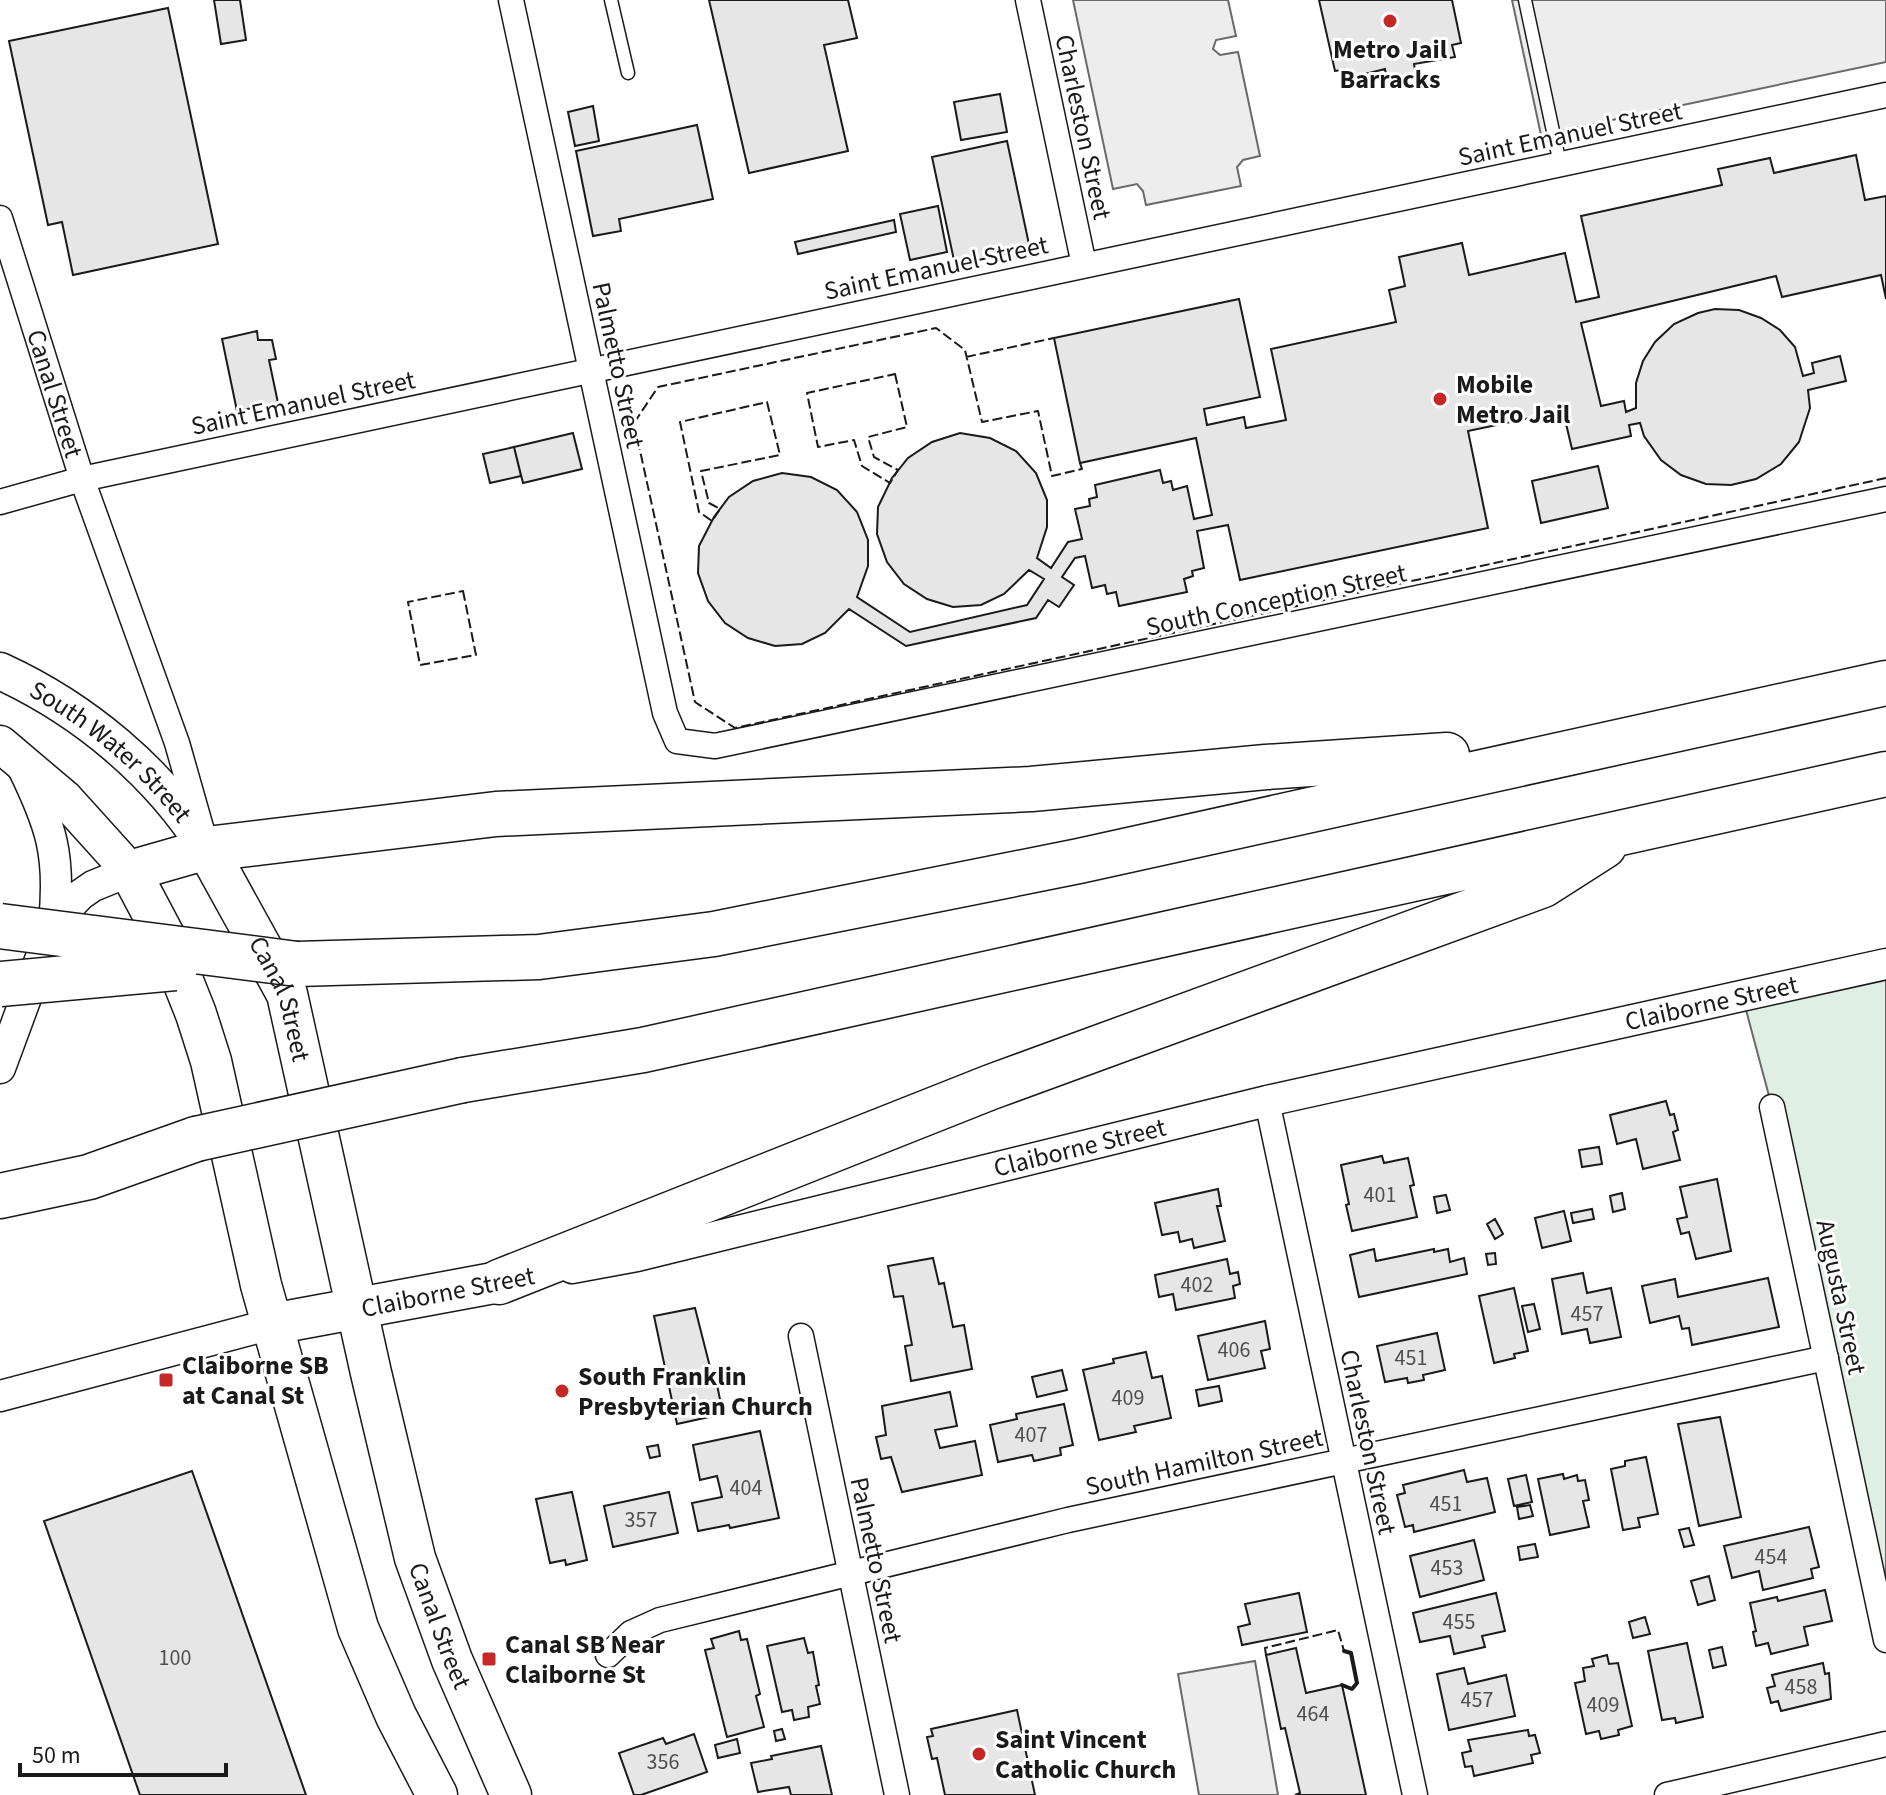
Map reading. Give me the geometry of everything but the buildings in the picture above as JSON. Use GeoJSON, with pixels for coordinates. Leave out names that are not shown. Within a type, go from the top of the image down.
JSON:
{"type":"FeatureCollection","features":[{"type":"Feature","properties":{"kind":"highway"},"geometry":{"type":"LineString","coordinates":[[0,984],[194,967],[539,957],[729,932],[1079,861],[1886,683]]}},
{"type":"Feature","properties":{"kind":"highway"},"geometry":{"type":"LineString","coordinates":[[207,849],[496,814],[1031,789],[1625,739]]}},
{"type":"Feature","properties":{"kind":"highway"},"geometry":{"type":"LineString","coordinates":[[0,1196],[89,1177],[196,1139],[463,1080],[643,1050],[1886,774]]}},
{"type":"Feature","properties":{"kind":"highway"},"geometry":{"type":"LineString","coordinates":[[499,1282],[991,1087],[1543,885],[1631,829]]}},
{"type":"Feature","properties":{"kind":"highway"},"geometry":{"type":"LineString","coordinates":[[0,926],[297,964]]}},
{"type":"Feature","properties":{"kind":"highway"},"geometry":{"type":"LineString","coordinates":[[0,1165],[77,1149],[196,1139]]}},
{"type":"Feature","properties":{"kind":"main road","name":"South Water Street"},"geometry":{"type":"LineString","coordinates":[[0,671],[63,707],[131,757],[183,814],[207,849]]}},
{"type":"Feature","properties":{"kind":"main road"},"geometry":{"type":"LineString","coordinates":[[9,750],[65,799],[130,871],[167,941],[196,1014],[222,1104],[272,1324],[358,1628],[396,1716],[437,1795]]}},
{"type":"Feature","properties":{"kind":"main road"},"geometry":{"type":"LineString","coordinates":[[130,871],[207,849]]}},
{"type":"Feature","properties":{"kind":"main road","name":"Canal Street"},"geometry":{"type":"LineString","coordinates":[[207,849],[287,994],[415,1558],[452,1660],[505,1787]]}},
{"type":"Feature","properties":{"kind":"main road","name":"Claiborne Street"},"geometry":{"type":"LineString","coordinates":[[272,1324],[499,1282]]}},
{"type":"Feature","properties":{"kind":"street","name":"Palmetto Street"},"geometry":{"type":"LineString","coordinates":[[511,0],[665,713],[677,741]]}},
{"type":"Feature","properties":{"kind":"street","name":"Charleston Street"},"geometry":{"type":"LineString","coordinates":[[1028,0],[1084,265]]}},
{"type":"Feature","properties":{"kind":"street","name":"Saint Emanuel Street"},"geometry":{"type":"LineString","coordinates":[[0,502],[82,479],[1886,95]]}},
{"type":"Feature","properties":{"kind":"street","name":"Canal Street"},"geometry":{"type":"LineString","coordinates":[[0,218],[82,479],[177,743],[207,849]]}},
{"type":"Feature","properties":{"kind":"street","name":"South Conception Street"},"geometry":{"type":"LineString","coordinates":[[677,741],[715,746],[1886,499]]}},
{"type":"Feature","properties":{"kind":"street"},"geometry":{"type":"LineString","coordinates":[[0,1068],[54,922],[57,880],[48,822],[9,750]]}},
{"type":"Feature","properties":{"kind":"street"},"geometry":{"type":"LineString","coordinates":[[54,922],[87,890],[130,871]]}},
{"type":"Feature","properties":{"kind":"street","name":"Claiborne Street"},"geometry":{"type":"LineString","coordinates":[[499,1282],[637,1256],[1267,1101],[1886,964]]}},
{"type":"Feature","properties":{"kind":"street","name":"Charleston Street"},"geometry":{"type":"LineString","coordinates":[[1267,1101],[1415,1795]]}},
{"type":"Feature","properties":{"kind":"street","name":"Augusta Street"},"geometry":{"type":"LineString","coordinates":[[1772,1107],[1886,1640]]}},
{"type":"Feature","properties":{"kind":"street"},"geometry":{"type":"LineString","coordinates":[[0,1396],[272,1324]]}},
{"type":"Feature","properties":{"kind":"street","name":"Palmetto Street"},"geometry":{"type":"LineString","coordinates":[[801,1336],[897,1795]]}},
{"type":"Feature","properties":{"kind":"street","name":"South Hamilton Street"},"geometry":{"type":"LineString","coordinates":[[608,1655],[631,1633],[660,1620],[850,1573],[1068,1520],[1826,1358]]}},
{"type":"Feature","properties":{"kind":"street"},"geometry":{"type":"LineString","coordinates":[[1667,1795],[1886,1744]]}},
{"type":"Feature","properties":{"kind":"lane"},"geometry":{"type":"LineString","coordinates":[[611,0],[628,73]]}},
{"type":"Feature","properties":{"kind":"lane"},"geometry":{"type":"LineString","coordinates":[[1525,0],[1560,164]]}},
{"type":"Feature","properties":{"kind":"green space"},"geometry":{"type":"Polygon","coordinates":[[[1886,964],[1886,1640],[1772,1107],[1742,995],[1886,964]]]}},
{"type":"Feature","properties":{"kind":"shaded area"},"geometry":{"type":"Polygon","coordinates":[[[1073,0],[1228,0],[1236,36],[1216,40],[1213,49],[1220,55],[1238,52],[1260,156],[1243,160],[1237,167],[1241,186],[1146,205],[1143,191],[1137,184],[1113,189],[1073,0]]]}},
{"type":"Feature","properties":{"kind":"shaded area"},"geometry":{"type":"Polygon","coordinates":[[[1512,0],[1886,0],[1886,62],[1541,135],[1512,0]]]}},
{"type":"Feature","properties":{"kind":"shaded area"},"geometry":{"type":"Polygon","coordinates":[[[1255,1661],[1278,1795],[1199,1795],[1178,1674],[1255,1661]]]}},
{"type":"Feature","properties":{"kind":"fence"},"geometry":{"type":"LineString","coordinates":[[1080,463],[1082,469],[1052,476],[1038,411],[982,422],[965,350],[936,328],[658,387],[634,423],[695,702],[735,728],[1886,478]]}},
{"type":"Feature","properties":{"kind":"fence"},"geometry":{"type":"LineString","coordinates":[[966,357],[1054,338]]}},
{"type":"Feature","properties":{"kind":"fence"},"geometry":{"type":"LineString","coordinates":[[895,374],[907,427],[868,437],[874,457],[898,470],[890,483],[862,466],[854,440],[818,447],[807,393],[895,374]]}},
{"type":"Feature","properties":{"kind":"fence"},"geometry":{"type":"LineString","coordinates":[[767,402],[780,455],[701,471],[709,503],[720,509],[712,521],[699,512],[680,422],[767,402]]}},
{"type":"Feature","properties":{"kind":"fence"},"geometry":{"type":"LineString","coordinates":[[463,591],[476,655],[420,665],[408,602],[463,591]]}},
{"type":"Feature","properties":{"kind":"fence"},"geometry":{"type":"LineString","coordinates":[[1266,1655],[1265,1648],[1338,1630],[1344,1651]]}},
{"type":"Feature","properties":{"kind":"wall"},"geometry":{"type":"LineString","coordinates":[[1342,1685],[1352,1689],[1357,1683],[1351,1653],[1344,1651]]}},
{"type":"Feature","properties":{"kind":"place","name":"Metro Jail Barracks"},"geometry":{"type":"Point","coordinates":[1390,21]}},
{"type":"Feature","properties":{"kind":"place","name":"Mobile Metro Jail"},"geometry":{"type":"Point","coordinates":[1440,399]}},
{"type":"Feature","properties":{"kind":"place","name":"Claiborne SB at Canal St"},"geometry":{"type":"Point","coordinates":[166,1380]}},
{"type":"Feature","properties":{"kind":"place","name":"South Franklin Presbyterian Church"},"geometry":{"type":"Point","coordinates":[562,1391]}},
{"type":"Feature","properties":{"kind":"place","name":"Canal SB Near Claiborne St"},"geometry":{"type":"Point","coordinates":[489,1659]}},
{"type":"Feature","properties":{"kind":"place","name":"Saint Vincent Catholic Church"},"geometry":{"type":"Point","coordinates":[979,1754]}}]}
